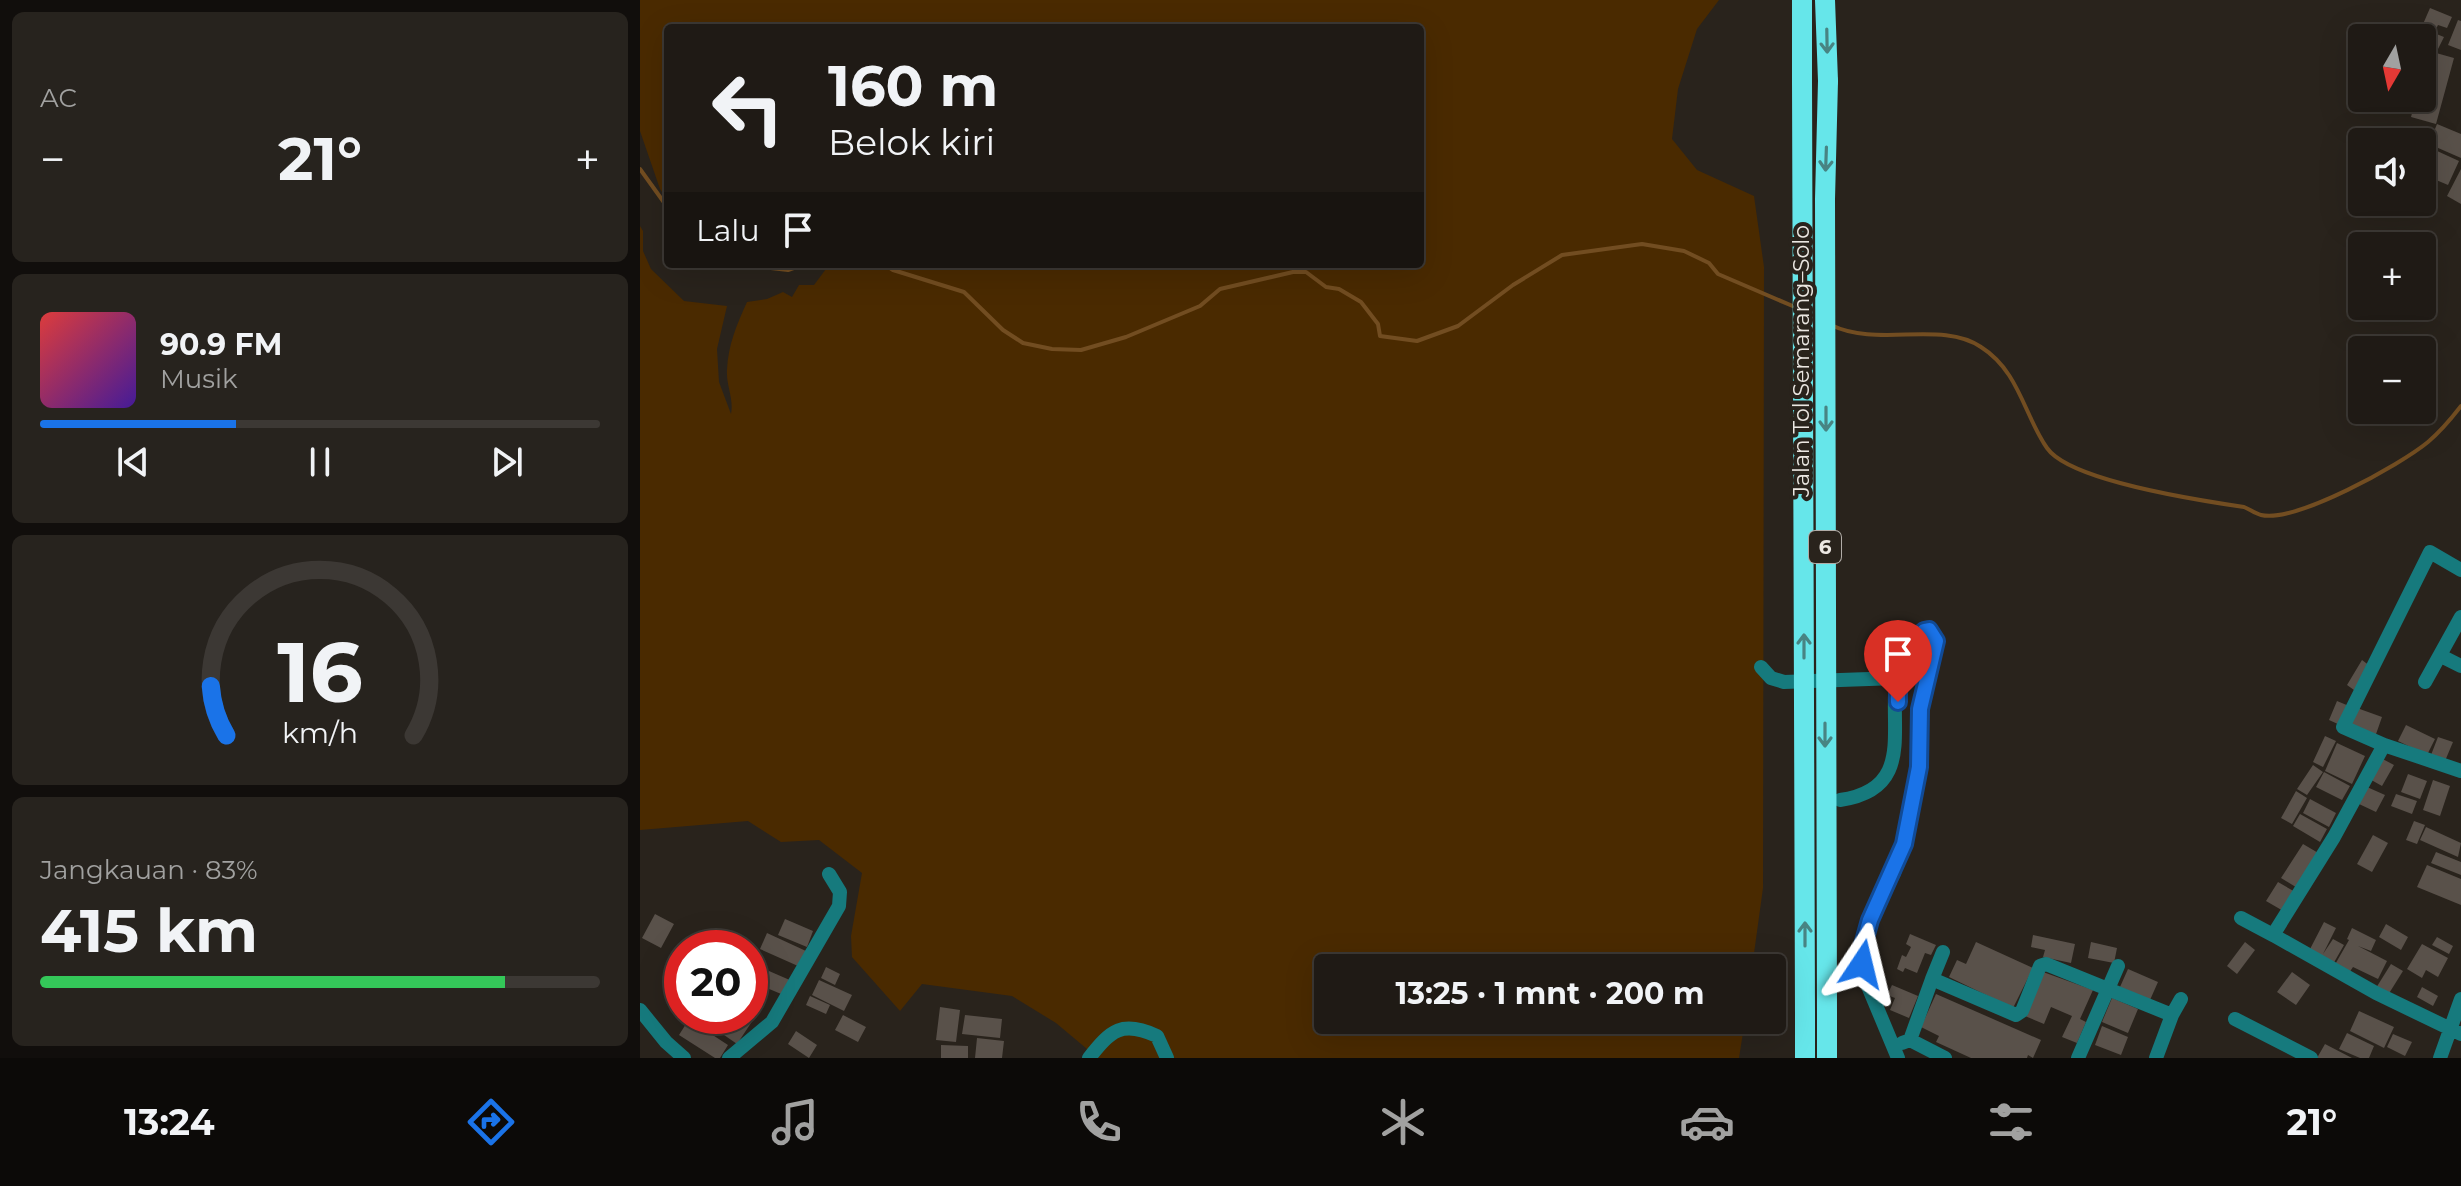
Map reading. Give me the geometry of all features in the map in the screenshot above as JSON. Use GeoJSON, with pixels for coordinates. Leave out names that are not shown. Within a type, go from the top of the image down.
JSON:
{"type":"FeatureCollection","features":[{"type":"Feature","properties":{"kind":"highway","name":"Jalan Tol Semarang–Solo"},"geometry":{"type":"LineString","coordinates":[[1802,0],[1805,1058]]}},
{"type":"Feature","properties":{"kind":"highway","name":"Jalan Tol Semarang–Solo"},"geometry":{"type":"LineString","coordinates":[[1825,0],[1828,81],[1825,199],[1827,1058]]}},
{"type":"Feature","properties":{"kind":"street"},"geometry":{"type":"LineString","coordinates":[[2461,570],[2430,552],[2343,727],[2384,745],[2461,771]]}},
{"type":"Feature","properties":{"kind":"street"},"geometry":{"type":"LineString","coordinates":[[2425,682],[2461,617]]}},
{"type":"Feature","properties":{"kind":"street"},"geometry":{"type":"LineString","coordinates":[[1840,800],[1862,797],[1876,789],[1891,765],[1897,678],[1902,658],[1924,631],[1929,630],[1936,641],[1920,709],[1919,767],[1904,844],[1870,920],[1863,945],[1865,979],[1896,1052],[1910,1040],[1943,952]]}},
{"type":"Feature","properties":{"kind":"street"},"geometry":{"type":"LineString","coordinates":[[2441,656],[2461,666]]}},
{"type":"Feature","properties":{"kind":"street"},"geometry":{"type":"LineString","coordinates":[[1761,667],[1771,678],[1784,682],[1897,678]]}},
{"type":"Feature","properties":{"kind":"street"},"geometry":{"type":"LineString","coordinates":[[2273,935],[2334,837],[2384,745]]}},
{"type":"Feature","properties":{"kind":"street"},"geometry":{"type":"LineString","coordinates":[[729,1058],[772,1022],[839,906],[840,892],[829,874]]}},
{"type":"Feature","properties":{"kind":"street"},"geometry":{"type":"LineString","coordinates":[[2241,918],[2376,993],[2456,1032]]}},
{"type":"Feature","properties":{"kind":"street"},"geometry":{"type":"LineString","coordinates":[[1932,979],[2016,1015],[2022,1011],[2043,964],[2172,1015]]}},
{"type":"Feature","properties":{"kind":"street"},"geometry":{"type":"LineString","coordinates":[[2078,1058],[2118,966]]}},
{"type":"Feature","properties":{"kind":"street"},"geometry":{"type":"LineString","coordinates":[[2156,1058],[2181,999]]}},
{"type":"Feature","properties":{"kind":"street"},"geometry":{"type":"LineString","coordinates":[[2440,1058],[2456,1032],[2461,999]]}},
{"type":"Feature","properties":{"kind":"street"},"geometry":{"type":"LineString","coordinates":[[640,1010],[666,1042],[684,1058]]}},
{"type":"Feature","properties":{"kind":"street"},"geometry":{"type":"LineString","coordinates":[[2235,1019],[2311,1058]]}},
{"type":"Feature","properties":{"kind":"street"},"geometry":{"type":"LineString","coordinates":[[1089,1058],[1109,1033],[1136,1027],[1157,1036],[1167,1058]]}},
{"type":"Feature","properties":{"kind":"street"},"geometry":{"type":"LineString","coordinates":[[1910,1040],[1945,1058]]}},
{"type":"Feature","properties":{"kind":"shaded area"},"geometry":{"type":"Polygon","coordinates":[[[640,0],[1719,0],[1697,29],[1678,89],[1672,139],[1697,170],[1754,196],[1764,267],[1763,888],[1754,954],[1314,954],[1314,1034],[1743,1034],[1739,1058],[1083,1058],[1087,1049],[1056,1023],[1012,996],[922,984],[900,1011],[852,957],[851,936],[862,873],[819,840],[781,842],[748,821],[640,830],[640,226],[643,251],[651,269],[684,301],[727,306],[717,349],[719,382],[731,414],[728,361],[747,302],[767,299],[783,292],[792,297],[799,285],[814,285],[827,268],[1424,268],[1424,24],[664,24],[664,195],[640,131],[640,0]]]}},
{"type":"Feature","properties":{"kind":"building"},"geometry":{"type":"Polygon","coordinates":[[[2430,8],[2452,17],[2447,28],[2438,25],[2436,29],[2436,24],[2423,24],[2430,8]]]}},
{"type":"Feature","properties":{"kind":"building"},"geometry":{"type":"Polygon","coordinates":[[[2458,20],[2461,21],[2461,50],[2448,45],[2458,20]]]}},
{"type":"Feature","properties":{"kind":"building"},"geometry":{"type":"Polygon","coordinates":[[[2436,34],[2444,37],[2436,48],[2436,34]]]}},
{"type":"Feature","properties":{"kind":"building"},"geometry":{"type":"Polygon","coordinates":[[[2436,53],[2454,58],[2436,124],[2411,117],[2412,112],[2436,112],[2436,53]]]}},
{"type":"Feature","properties":{"kind":"building"},"geometry":{"type":"Polygon","coordinates":[[[2437,124],[2461,134],[2461,158],[2436,147],[2437,124]]]}},
{"type":"Feature","properties":{"kind":"building"},"geometry":{"type":"Polygon","coordinates":[[[2436,150],[2459,161],[2448,185],[2436,180],[2436,150]]]}},
{"type":"Feature","properties":{"kind":"building"},"geometry":{"type":"Polygon","coordinates":[[[2461,169],[2461,204],[2447,196],[2461,169]]]}},
{"type":"Feature","properties":{"kind":"building"},"geometry":{"type":"Polygon","coordinates":[[[2362,660],[2370,666],[2354,690],[2347,685],[2362,660]]]}},
{"type":"Feature","properties":{"kind":"building"},"geometry":{"type":"Polygon","coordinates":[[[2337,701],[2349,706],[2340,725],[2329,720],[2337,701]]]}},
{"type":"Feature","properties":{"kind":"building"},"geometry":{"type":"Polygon","coordinates":[[[2357,708],[2382,717],[2375,737],[2350,728],[2357,708]]]}},
{"type":"Feature","properties":{"kind":"building"},"geometry":{"type":"Polygon","coordinates":[[[2406,725],[2435,739],[2427,755],[2398,741],[2406,725]]]}},
{"type":"Feature","properties":{"kind":"building"},"geometry":{"type":"Polygon","coordinates":[[[2325,736],[2336,741],[2323,767],[2313,762],[2325,736]]]}},
{"type":"Feature","properties":{"kind":"building"},"geometry":{"type":"Polygon","coordinates":[[[2438,737],[2453,742],[2445,761],[2431,755],[2438,737]]]}},
{"type":"Feature","properties":{"kind":"building"},"geometry":{"type":"Polygon","coordinates":[[[2337,743],[2365,756],[2352,784],[2325,771],[2337,743]]]}},
{"type":"Feature","properties":{"kind":"building"},"geometry":{"type":"Polygon","coordinates":[[[2377,756],[2394,765],[2382,786],[2366,777],[2377,756]]]}},
{"type":"Feature","properties":{"kind":"building"},"geometry":{"type":"Polygon","coordinates":[[[2313,765],[2323,772],[2307,795],[2297,789],[2313,765]]]}},
{"type":"Feature","properties":{"kind":"building"},"geometry":{"type":"Polygon","coordinates":[[[2324,772],[2350,786],[2342,800],[2316,787],[2324,772]]]}},
{"type":"Feature","properties":{"kind":"building"},"geometry":{"type":"Polygon","coordinates":[[[2408,774],[2427,781],[2420,799],[2401,792],[2408,774]]]}},
{"type":"Feature","properties":{"kind":"building"},"geometry":{"type":"Polygon","coordinates":[[[2433,780],[2450,786],[2440,816],[2423,810],[2433,780]]]}},
{"type":"Feature","properties":{"kind":"building"},"geometry":{"type":"Polygon","coordinates":[[[2367,787],[2385,795],[2376,812],[2359,804],[2367,787]]]}},
{"type":"Feature","properties":{"kind":"building"},"geometry":{"type":"Polygon","coordinates":[[[2296,791],[2307,798],[2292,824],[2281,818],[2296,791]]]}},
{"type":"Feature","properties":{"kind":"building"},"geometry":{"type":"Polygon","coordinates":[[[2396,794],[2417,801],[2412,814],[2391,806],[2396,794]]]}},
{"type":"Feature","properties":{"kind":"building"},"geometry":{"type":"Polygon","coordinates":[[[2310,799],[2336,813],[2329,827],[2303,813],[2310,799]]]}},
{"type":"Feature","properties":{"kind":"building"},"geometry":{"type":"Polygon","coordinates":[[[2300,814],[2327,829],[2320,842],[2293,826],[2300,814]]]}},
{"type":"Feature","properties":{"kind":"building"},"geometry":{"type":"Polygon","coordinates":[[[2414,821],[2425,825],[2417,844],[2406,840],[2414,821]]]}},
{"type":"Feature","properties":{"kind":"building"},"geometry":{"type":"Polygon","coordinates":[[[2426,827],[2461,843],[2458,857],[2420,840],[2426,827]]]}},
{"type":"Feature","properties":{"kind":"building"},"geometry":{"type":"Polygon","coordinates":[[[2373,835],[2388,843],[2372,872],[2357,864],[2373,835]]]}},
{"type":"Feature","properties":{"kind":"building"},"geometry":{"type":"Polygon","coordinates":[[[2303,844],[2320,854],[2299,889],[2281,878],[2303,844]]]}},
{"type":"Feature","properties":{"kind":"building"},"geometry":{"type":"Polygon","coordinates":[[[2436,852],[2461,862],[2461,875],[2431,863],[2436,852]]]}},
{"type":"Feature","properties":{"kind":"building"},"geometry":{"type":"Polygon","coordinates":[[[2427,865],[2461,879],[2461,905],[2417,887],[2427,865]]]}},
{"type":"Feature","properties":{"kind":"building"},"geometry":{"type":"Polygon","coordinates":[[[2278,882],[2297,893],[2285,912],[2266,901],[2278,882]]]}},
{"type":"Feature","properties":{"kind":"building"},"geometry":{"type":"Polygon","coordinates":[[[655,914],[674,924],[671,930],[664,930],[661,948],[642,938],[655,914]]]}},
{"type":"Feature","properties":{"kind":"building"},"geometry":{"type":"Polygon","coordinates":[[[785,919],[813,931],[807,947],[778,935],[785,919]]]}},
{"type":"Feature","properties":{"kind":"building"},"geometry":{"type":"Polygon","coordinates":[[[2324,922],[2336,928],[2323,954],[2333,939],[2344,945],[2332,966],[2309,951],[2324,922]]]}},
{"type":"Feature","properties":{"kind":"building"},"geometry":{"type":"Polygon","coordinates":[[[2386,924],[2408,937],[2401,950],[2379,937],[2386,924]]]}},
{"type":"Feature","properties":{"kind":"building"},"geometry":{"type":"Polygon","coordinates":[[[2352,928],[2376,940],[2371,951],[2358,946],[2387,961],[2378,979],[2353,967],[2347,976],[2333,968],[2349,940],[2352,928]]]}},
{"type":"Feature","properties":{"kind":"building"},"geometry":{"type":"Polygon","coordinates":[[[768,933],[806,951],[798,966],[768,953],[768,933]]]}},
{"type":"Feature","properties":{"kind":"building"},"geometry":{"type":"Polygon","coordinates":[[[1910,934],[1936,945],[1931,955],[1925,953],[1917,973],[1905,968],[1903,972],[1897,969],[1902,955],[1906,957],[1911,947],[1906,944],[1910,934]]]}},
{"type":"Feature","properties":{"kind":"building"},"geometry":{"type":"Polygon","coordinates":[[[2033,935],[2075,944],[2071,963],[2043,957],[2045,950],[2031,947],[2033,935]]]}},
{"type":"Feature","properties":{"kind":"building"},"geometry":{"type":"Polygon","coordinates":[[[2437,937],[2453,946],[2449,954],[2432,945],[2437,937]]]}},
{"type":"Feature","properties":{"kind":"building"},"geometry":{"type":"Polygon","coordinates":[[[1976,942],[2033,968],[2013,1008],[1949,977],[1957,960],[1966,964],[1976,942]]]}},
{"type":"Feature","properties":{"kind":"building"},"geometry":{"type":"Polygon","coordinates":[[[2091,942],[2117,948],[2114,963],[2088,958],[2091,942]]]}},
{"type":"Feature","properties":{"kind":"building"},"geometry":{"type":"Polygon","coordinates":[[[2245,942],[2255,950],[2237,974],[2227,966],[2245,942]]]}},
{"type":"Feature","properties":{"kind":"building"},"geometry":{"type":"Polygon","coordinates":[[[2422,944],[2448,958],[2438,977],[2426,970],[2422,978],[2407,969],[2422,944]]]}},
{"type":"Feature","properties":{"kind":"building"},"geometry":{"type":"Polygon","coordinates":[[[2391,964],[2403,971],[2388,995],[2376,988],[2391,964]]]}},
{"type":"Feature","properties":{"kind":"building"},"geometry":{"type":"Polygon","coordinates":[[[826,967],[840,974],[835,985],[821,978],[826,967]]]}},
{"type":"Feature","properties":{"kind":"building"},"geometry":{"type":"Polygon","coordinates":[[[2128,969],[2158,982],[2150,1000],[2120,987],[2128,969]]]}},
{"type":"Feature","properties":{"kind":"building"},"geometry":{"type":"Polygon","coordinates":[[[2043,972],[2093,990],[2080,1019],[2086,1022],[2077,1043],[2062,1037],[2072,1016],[2051,1007],[2044,1024],[2025,1016],[2043,972]]]}},
{"type":"Feature","properties":{"kind":"building"},"geometry":{"type":"Polygon","coordinates":[[[2292,972],[2310,985],[2296,1005],[2277,992],[2292,972]]]}},
{"type":"Feature","properties":{"kind":"building"},"geometry":{"type":"Polygon","coordinates":[[[768,973],[792,981],[786,996],[768,988],[768,973]]]}},
{"type":"Feature","properties":{"kind":"building"},"geometry":{"type":"Polygon","coordinates":[[[819,980],[852,995],[844,1011],[812,995],[819,980]]]}},
{"type":"Feature","properties":{"kind":"building"},"geometry":{"type":"Polygon","coordinates":[[[1892,985],[1918,996],[1909,1018],[1890,1010],[1895,998],[1887,995],[1892,985]]]}},
{"type":"Feature","properties":{"kind":"building"},"geometry":{"type":"Polygon","coordinates":[[[2422,987],[2438,996],[2433,1006],[2417,997],[2422,987]]]}},
{"type":"Feature","properties":{"kind":"building"},"geometry":{"type":"Polygon","coordinates":[[[1936,994],[2041,1040],[2033,1058],[2028,1055],[2027,1058],[1971,1058],[1936,1042],[1939,1036],[1921,1027],[1936,994]]]}},
{"type":"Feature","properties":{"kind":"building"},"geometry":{"type":"Polygon","coordinates":[[[810,996],[830,1005],[826,1014],[806,1005],[810,996]]]}},
{"type":"Feature","properties":{"kind":"building"},"geometry":{"type":"Polygon","coordinates":[[[2112,998],[2138,1009],[2128,1033],[2102,1022],[2112,998]]]}},
{"type":"Feature","properties":{"kind":"building"},"geometry":{"type":"Polygon","coordinates":[[[940,1007],[960,1010],[956,1042],[936,1040],[940,1007]]]}},
{"type":"Feature","properties":{"kind":"building"},"geometry":{"type":"Polygon","coordinates":[[[2359,1011],[2394,1027],[2384,1048],[2350,1031],[2359,1011]]]}},
{"type":"Feature","properties":{"kind":"building"},"geometry":{"type":"Polygon","coordinates":[[[843,1015],[866,1027],[858,1042],[835,1030],[843,1015]]]}},
{"type":"Feature","properties":{"kind":"building"},"geometry":{"type":"Polygon","coordinates":[[[965,1015],[1002,1019],[1000,1038],[962,1034],[965,1015]]]}},
{"type":"Feature","properties":{"kind":"building"},"geometry":{"type":"Polygon","coordinates":[[[2102,1026],[2128,1037],[2121,1055],[2095,1045],[2102,1026]]]}},
{"type":"Feature","properties":{"kind":"building"},"geometry":{"type":"Polygon","coordinates":[[[796,1031],[817,1045],[809,1058],[788,1044],[796,1031]]]}},
{"type":"Feature","properties":{"kind":"building"},"geometry":{"type":"Polygon","coordinates":[[[2347,1033],[2374,1046],[2369,1058],[2360,1058],[2339,1049],[2347,1033]]]}},
{"type":"Feature","properties":{"kind":"building"},"geometry":{"type":"Polygon","coordinates":[[[711,1034],[728,1045],[720,1058],[715,1058],[679,1035],[711,1034]]]}},
{"type":"Feature","properties":{"kind":"building"},"geometry":{"type":"Polygon","coordinates":[[[723,1034],[744,1034],[737,1044],[723,1034]]]}},
{"type":"Feature","properties":{"kind":"building"},"geometry":{"type":"Polygon","coordinates":[[[2393,1034],[2412,1042],[2405,1056],[2387,1047],[2393,1034]]]}},
{"type":"Feature","properties":{"kind":"building"},"geometry":{"type":"Polygon","coordinates":[[[977,1038],[1004,1041],[1002,1058],[975,1058],[977,1038]]]}},
{"type":"Feature","properties":{"kind":"building"},"geometry":{"type":"Polygon","coordinates":[[[2325,1044],[2352,1058],[2317,1058],[2325,1044]]]}},
{"type":"Feature","properties":{"kind":"building"},"geometry":{"type":"Polygon","coordinates":[[[941,1045],[968,1046],[968,1058],[941,1058],[941,1045]]]}},
{"type":"Feature","properties":{"kind":"waterway"},"geometry":{"type":"LineString","coordinates":[[640,169],[664,202]]}},
{"type":"Feature","properties":{"kind":"waterway"},"geometry":{"type":"LineString","coordinates":[[890,268],[964,292],[1003,330],[1023,343],[1052,349],[1081,350],[1126,337],[1200,306],[1220,289],[1293,272],[1306,272],[1326,287],[1339,289],[1361,302],[1378,324],[1380,336],[1417,341],[1458,326],[1513,285],[1562,255],[1642,244],[1684,251],[1709,263],[1718,274],[1795,307]]}},
{"type":"Feature","properties":{"kind":"waterway"},"geometry":{"type":"LineString","coordinates":[[770,268],[794,268]]}},
{"type":"Feature","properties":{"kind":"waterway"},"geometry":{"type":"LineString","coordinates":[[1831,325],[1869,334],[1928,334],[1965,339],[1981,347],[2004,368],[2039,435],[2060,460],[2109,480],[2244,507],[2261,515],[2298,510],[2372,477],[2428,442],[2461,406]]}},
{"type":"Feature","properties":{"kind":"route"},"geometry":{"type":"LineString","coordinates":[[1862,964],[1863,945],[1870,920],[1894,873],[1904,844],[1919,767],[1920,709],[1928,662],[1936,641],[1929,630],[1924,631],[1902,658],[1897,678],[1898,702]]}}]}
